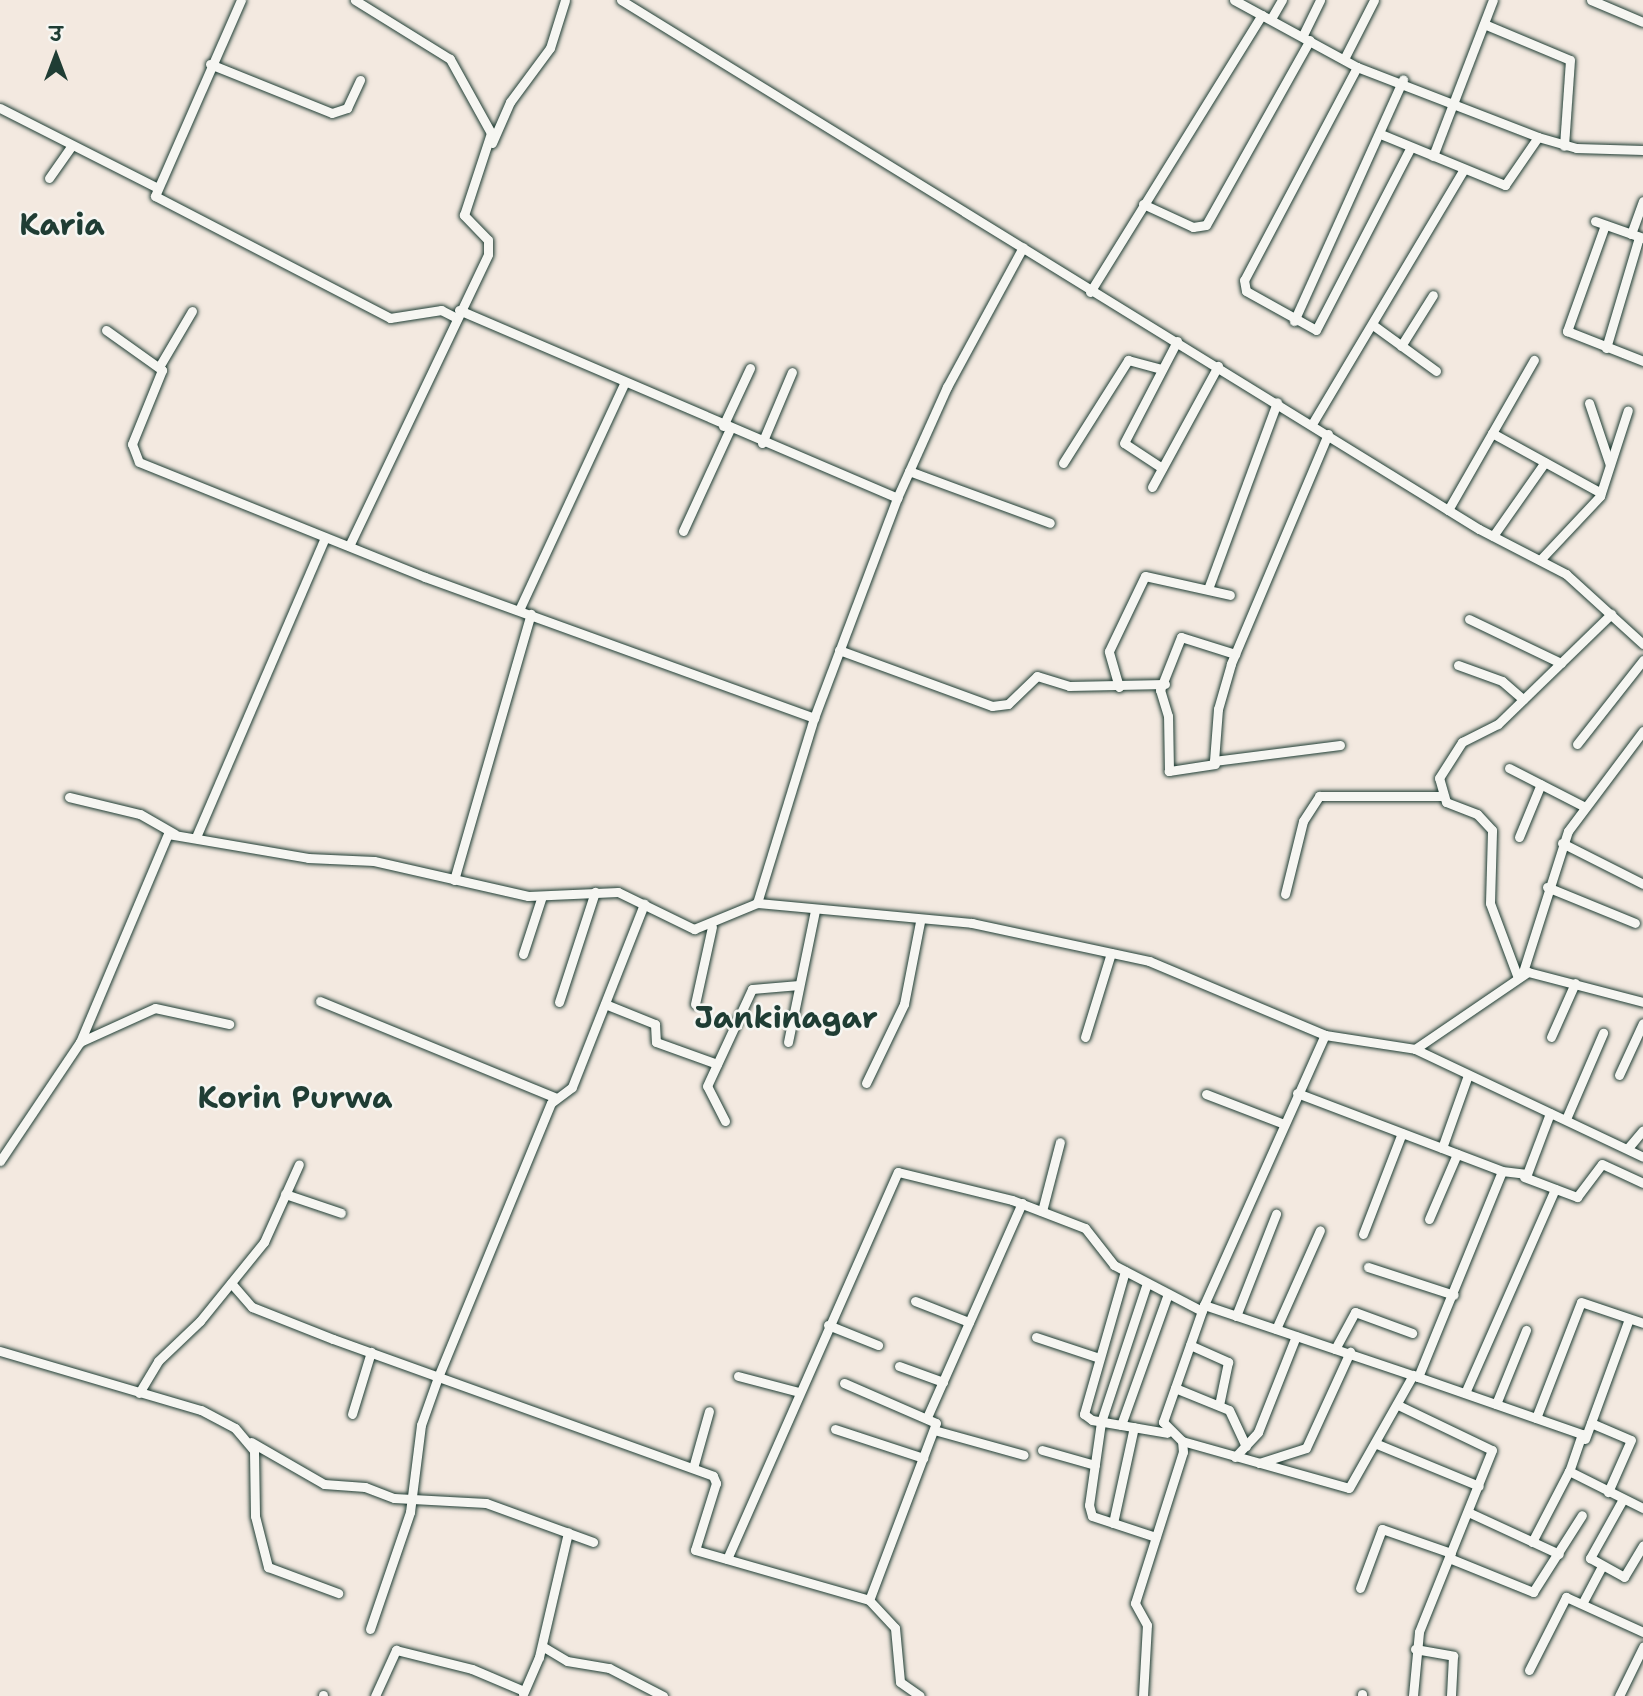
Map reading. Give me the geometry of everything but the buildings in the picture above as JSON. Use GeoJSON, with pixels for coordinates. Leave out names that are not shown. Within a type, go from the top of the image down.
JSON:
{"type":"FeatureCollection","features":[{"type":"Feature","properties":{"kind":"street"},"geometry":{"type":"LineString","coordinates":[[241,0],[154,186],[158,198],[390,318],[441,310],[457,313],[897,498]]}},
{"type":"Feature","properties":{"kind":"street"},"geometry":{"type":"LineString","coordinates":[[355,0],[450,60],[490,124],[490,146]]}},
{"type":"Feature","properties":{"kind":"street"},"geometry":{"type":"LineString","coordinates":[[349,546],[457,313],[490,249],[464,215],[490,146],[510,103],[550,48],[565,0]]}},
{"type":"Feature","properties":{"kind":"street"},"geometry":{"type":"LineString","coordinates":[[621,0],[1023,247],[1090,292],[1177,341],[1448,510],[1540,560],[1611,614],[1643,644]]}},
{"type":"Feature","properties":{"kind":"street"},"geometry":{"type":"LineString","coordinates":[[1234,0],[1357,67],[1403,80],[1538,138],[1564,146],[1643,150]]}},
{"type":"Feature","properties":{"kind":"street"},"geometry":{"type":"LineString","coordinates":[[1090,292],[1143,204],[1267,16],[1282,0]]}},
{"type":"Feature","properties":{"kind":"street"},"geometry":{"type":"LineString","coordinates":[[1143,204],[1193,227],[1206,225],[1306,37],[1320,0]]}},
{"type":"Feature","properties":{"kind":"street"},"geometry":{"type":"LineString","coordinates":[[1344,59],[1374,0]]}},
{"type":"Feature","properties":{"kind":"street"},"geometry":{"type":"LineString","coordinates":[[1433,156],[1493,0]]}},
{"type":"Feature","properties":{"kind":"street"},"geometry":{"type":"LineString","coordinates":[[1591,0],[1643,22]]}},
{"type":"Feature","properties":{"kind":"street"},"geometry":{"type":"LineString","coordinates":[[1484,24],[1570,60],[1564,146]]}},
{"type":"Feature","properties":{"kind":"street"},"geometry":{"type":"LineString","coordinates":[[210,64],[332,113],[347,108],[360,80]]}},
{"type":"Feature","properties":{"kind":"street"},"geometry":{"type":"LineString","coordinates":[[1357,67],[1244,280],[1246,291],[1294,321],[1316,330],[1411,147]]}},
{"type":"Feature","properties":{"kind":"street"},"geometry":{"type":"LineString","coordinates":[[1294,321],[1383,135],[1403,80]]}},
{"type":"Feature","properties":{"kind":"street"},"geometry":{"type":"LineString","coordinates":[[0,108],[154,186]]}},
{"type":"Feature","properties":{"kind":"street"},"geometry":{"type":"LineString","coordinates":[[1383,135],[1508,184],[1538,138]]}},
{"type":"Feature","properties":{"kind":"street"},"geometry":{"type":"LineString","coordinates":[[49,178],[71,146]]}},
{"type":"Feature","properties":{"kind":"street"},"geometry":{"type":"LineString","coordinates":[[1312,424],[1464,169]]}},
{"type":"Feature","properties":{"kind":"street"},"geometry":{"type":"LineString","coordinates":[[1606,348],[1638,237],[1643,201]]}},
{"type":"Feature","properties":{"kind":"street"},"geometry":{"type":"LineString","coordinates":[[1595,221],[1638,237]]}},
{"type":"Feature","properties":{"kind":"street"},"geometry":{"type":"LineString","coordinates":[[1605,225],[1567,329],[1606,348],[1643,361]]}},
{"type":"Feature","properties":{"kind":"street"},"geometry":{"type":"LineString","coordinates":[[757,904],[814,718],[897,498],[1023,247]]}},
{"type":"Feature","properties":{"kind":"street"},"geometry":{"type":"LineString","coordinates":[[1401,346],[1433,295]]}},
{"type":"Feature","properties":{"kind":"street"},"geometry":{"type":"LineString","coordinates":[[159,367],[192,312]]}},
{"type":"Feature","properties":{"kind":"street"},"geometry":{"type":"LineString","coordinates":[[1373,325],[1436,371]]}},
{"type":"Feature","properties":{"kind":"street"},"geometry":{"type":"LineString","coordinates":[[106,330],[159,367],[162,379],[132,444],[134,458],[325,538],[814,718]]}},
{"type":"Feature","properties":{"kind":"street"},"geometry":{"type":"LineString","coordinates":[[1162,468],[1124,443],[1177,341]]}},
{"type":"Feature","properties":{"kind":"street"},"geometry":{"type":"LineString","coordinates":[[1063,464],[1129,360],[1162,369]]}},
{"type":"Feature","properties":{"kind":"street"},"geometry":{"type":"LineString","coordinates":[[1448,510],[1534,360]]}},
{"type":"Feature","properties":{"kind":"street"},"geometry":{"type":"LineString","coordinates":[[1152,487],[1217,366]]}},
{"type":"Feature","properties":{"kind":"street"},"geometry":{"type":"LineString","coordinates":[[683,531],[750,369]]}},
{"type":"Feature","properties":{"kind":"street"},"geometry":{"type":"LineString","coordinates":[[762,443],[792,372]]}},
{"type":"Feature","properties":{"kind":"street"},"geometry":{"type":"LineString","coordinates":[[519,610],[624,384]]}},
{"type":"Feature","properties":{"kind":"street"},"geometry":{"type":"LineString","coordinates":[[1208,589],[1277,402]]}},
{"type":"Feature","properties":{"kind":"street"},"geometry":{"type":"LineString","coordinates":[[1589,402],[1611,467]]}},
{"type":"Feature","properties":{"kind":"street"},"geometry":{"type":"LineString","coordinates":[[1540,560],[1601,493],[1628,410]]}},
{"type":"Feature","properties":{"kind":"street"},"geometry":{"type":"LineString","coordinates":[[1492,433],[1601,493]]}},
{"type":"Feature","properties":{"kind":"street"},"geometry":{"type":"LineString","coordinates":[[1215,764],[1218,709],[1235,654],[1328,434]]}},
{"type":"Feature","properties":{"kind":"street"},"geometry":{"type":"LineString","coordinates":[[1493,536],[1545,462]]}},
{"type":"Feature","properties":{"kind":"street"},"geometry":{"type":"LineString","coordinates":[[909,471],[1050,523]]}},
{"type":"Feature","properties":{"kind":"street"},"geometry":{"type":"LineString","coordinates":[[196,837],[325,538]]}},
{"type":"Feature","properties":{"kind":"street"},"geometry":{"type":"LineString","coordinates":[[1119,687],[1109,651],[1145,576],[1230,595]]}},
{"type":"Feature","properties":{"kind":"street"},"geometry":{"type":"LineString","coordinates":[[454,880],[531,614]]}},
{"type":"Feature","properties":{"kind":"street"},"geometry":{"type":"LineString","coordinates":[[1441,796],[1439,778],[1450,754],[1523,699],[1611,614]]}},
{"type":"Feature","properties":{"kind":"street"},"geometry":{"type":"LineString","coordinates":[[1469,619],[1561,663]]}},
{"type":"Feature","properties":{"kind":"street"},"geometry":{"type":"LineString","coordinates":[[1235,654],[1181,636],[1160,693],[1168,716],[1169,771],[1339,745]]}},
{"type":"Feature","properties":{"kind":"street"},"geometry":{"type":"LineString","coordinates":[[839,650],[992,706],[1007,704],[1037,676],[1069,686],[1165,684]]}},
{"type":"Feature","properties":{"kind":"street"},"geometry":{"type":"LineString","coordinates":[[1577,744],[1643,660]]}},
{"type":"Feature","properties":{"kind":"street"},"geometry":{"type":"LineString","coordinates":[[1458,665],[1502,681],[1523,699]]}},
{"type":"Feature","properties":{"kind":"street"},"geometry":{"type":"LineString","coordinates":[[1415,1049],[1520,976],[1562,843],[1585,807],[1643,731]]}},
{"type":"Feature","properties":{"kind":"street"},"geometry":{"type":"LineString","coordinates":[[1510,768],[1585,807]]}},
{"type":"Feature","properties":{"kind":"street"},"geometry":{"type":"LineString","coordinates":[[1519,837],[1541,784]]}},
{"type":"Feature","properties":{"kind":"street"},"geometry":{"type":"LineString","coordinates":[[1285,894],[1303,821],[1319,796],[1441,796],[1478,814],[1492,830],[1490,903],[1520,976]]}},
{"type":"Feature","properties":{"kind":"street"},"geometry":{"type":"LineString","coordinates":[[69,797],[140,814],[175,834],[308,858],[374,861],[454,880],[542,896],[618,892],[694,929],[712,927],[757,904],[920,922],[972,923],[1111,953],[1163,965],[1325,1035],[1415,1049],[1643,1157]]}},
{"type":"Feature","properties":{"kind":"street"},"geometry":{"type":"LineString","coordinates":[[0,1161],[80,1042],[160,842],[175,834]]}},
{"type":"Feature","properties":{"kind":"street"},"geometry":{"type":"LineString","coordinates":[[1562,843],[1643,884]]}},
{"type":"Feature","properties":{"kind":"street"},"geometry":{"type":"LineString","coordinates":[[1547,887],[1635,923]]}},
{"type":"Feature","properties":{"kind":"street"},"geometry":{"type":"LineString","coordinates":[[559,1002],[595,892]]}},
{"type":"Feature","properties":{"kind":"street"},"geometry":{"type":"LineString","coordinates":[[523,954],[542,896]]}},
{"type":"Feature","properties":{"kind":"street"},"geometry":{"type":"LineString","coordinates":[[370,1629],[413,1500],[421,1425],[438,1377],[556,1098],[572,1087],[644,904]]}},
{"type":"Feature","properties":{"kind":"street"},"geometry":{"type":"LineString","coordinates":[[788,1042],[814,910]]}},
{"type":"Feature","properties":{"kind":"street"},"geometry":{"type":"LineString","coordinates":[[866,1083],[904,1003],[920,922]]}},
{"type":"Feature","properties":{"kind":"street"},"geometry":{"type":"LineString","coordinates":[[695,1004],[712,927]]}},
{"type":"Feature","properties":{"kind":"street"},"geometry":{"type":"LineString","coordinates":[[1085,1037],[1111,953]]}},
{"type":"Feature","properties":{"kind":"street"},"geometry":{"type":"LineString","coordinates":[[1520,976],[1575,983],[1643,1002]]}},
{"type":"Feature","properties":{"kind":"street"},"geometry":{"type":"LineString","coordinates":[[1552,1037],[1575,983]]}},
{"type":"Feature","properties":{"kind":"street"},"geometry":{"type":"LineString","coordinates":[[725,1121],[707,1086],[752,989],[799,985]]}},
{"type":"Feature","properties":{"kind":"street"},"geometry":{"type":"LineString","coordinates":[[320,1001],[556,1098]]}},
{"type":"Feature","properties":{"kind":"street"},"geometry":{"type":"LineString","coordinates":[[605,1004],[655,1024],[656,1042],[717,1064]]}},
{"type":"Feature","properties":{"kind":"street"},"geometry":{"type":"LineString","coordinates":[[80,1042],[155,1008],[229,1024]]}},
{"type":"Feature","properties":{"kind":"street"},"geometry":{"type":"LineString","coordinates":[[1619,1075],[1643,1023]]}},
{"type":"Feature","properties":{"kind":"street"},"geometry":{"type":"LineString","coordinates":[[1566,1119],[1603,1033]]}},
{"type":"Feature","properties":{"kind":"street"},"geometry":{"type":"LineString","coordinates":[[1167,1433],[1163,1422],[1203,1308],[1325,1035]]}},
{"type":"Feature","properties":{"kind":"street"},"geometry":{"type":"LineString","coordinates":[[1442,1148],[1468,1075]]}},
{"type":"Feature","properties":{"kind":"street"},"geometry":{"type":"LineString","coordinates":[[1297,1093],[1555,1189],[1581,1195],[1598,1164],[1643,1183]]}},
{"type":"Feature","properties":{"kind":"street"},"geometry":{"type":"LineString","coordinates":[[1206,1094],[1284,1124]]}},
{"type":"Feature","properties":{"kind":"street"},"geometry":{"type":"LineString","coordinates":[[1524,1177],[1549,1113]]}},
{"type":"Feature","properties":{"kind":"street"},"geometry":{"type":"LineString","coordinates":[[1628,1149],[1643,1130]]}},
{"type":"Feature","properties":{"kind":"street"},"geometry":{"type":"LineString","coordinates":[[1363,1234],[1402,1133]]}},
{"type":"Feature","properties":{"kind":"street"},"geometry":{"type":"LineString","coordinates":[[1042,1211],[1060,1142]]}},
{"type":"Feature","properties":{"kind":"street"},"geometry":{"type":"LineString","coordinates":[[1429,1219],[1457,1154]]}},
{"type":"Feature","properties":{"kind":"street"},"geometry":{"type":"LineString","coordinates":[[139,1393],[158,1361],[231,1283],[264,1242],[299,1164]]}},
{"type":"Feature","properties":{"kind":"street"},"geometry":{"type":"LineString","coordinates":[[1125,1271],[1084,1413],[1101,1422],[1167,1433],[1182,1441],[1349,1488],[1415,1376],[1454,1295],[1502,1171]]}},
{"type":"Feature","properties":{"kind":"street"},"geometry":{"type":"LineString","coordinates":[[727,1559],[894,1175],[1022,1203],[1090,1231],[1125,1271],[1168,1294],[1203,1308],[1350,1352],[1536,1418],[1585,1440]]}},
{"type":"Feature","properties":{"kind":"street"},"geometry":{"type":"LineString","coordinates":[[1465,1393],[1555,1189]]}},
{"type":"Feature","properties":{"kind":"street"},"geometry":{"type":"LineString","coordinates":[[285,1194],[341,1213]]}},
{"type":"Feature","properties":{"kind":"street"},"geometry":{"type":"LineString","coordinates":[[869,1600],[934,1430],[928,1415],[1022,1203]]}},
{"type":"Feature","properties":{"kind":"street"},"geometry":{"type":"LineString","coordinates":[[1236,1316],[1276,1214]]}},
{"type":"Feature","properties":{"kind":"street"},"geometry":{"type":"LineString","coordinates":[[1276,1329],[1320,1230]]}},
{"type":"Feature","properties":{"kind":"street"},"geometry":{"type":"LineString","coordinates":[[1368,1267],[1454,1295]]}},
{"type":"Feature","properties":{"kind":"street"},"geometry":{"type":"LineString","coordinates":[[231,1283],[252,1307],[693,1468],[716,1481],[695,1550],[869,1600],[895,1628],[900,1682],[920,1696]]}},
{"type":"Feature","properties":{"kind":"street"},"geometry":{"type":"LineString","coordinates":[[1147,1283],[1101,1422],[1090,1513],[1156,1537]]}},
{"type":"Feature","properties":{"kind":"street"},"geometry":{"type":"LineString","coordinates":[[1121,1425],[1168,1294]]}},
{"type":"Feature","properties":{"kind":"street"},"geometry":{"type":"LineString","coordinates":[[915,1301],[969,1322]]}},
{"type":"Feature","properties":{"kind":"street"},"geometry":{"type":"LineString","coordinates":[[1536,1418],[1577,1305],[1586,1301],[1643,1323]]}},
{"type":"Feature","properties":{"kind":"street"},"geometry":{"type":"LineString","coordinates":[[1335,1349],[1355,1312],[1412,1333]]}},
{"type":"Feature","properties":{"kind":"street"},"geometry":{"type":"LineString","coordinates":[[1532,1542],[1585,1440],[1629,1319]]}},
{"type":"Feature","properties":{"kind":"street"},"geometry":{"type":"LineString","coordinates":[[828,1325],[878,1345]]}},
{"type":"Feature","properties":{"kind":"street"},"geometry":{"type":"LineString","coordinates":[[1496,1404],[1526,1331]]}},
{"type":"Feature","properties":{"kind":"street"},"geometry":{"type":"LineString","coordinates":[[1235,1457],[1258,1432],[1296,1336]]}},
{"type":"Feature","properties":{"kind":"street"},"geometry":{"type":"LineString","coordinates":[[1036,1337],[1099,1358]]}},
{"type":"Feature","properties":{"kind":"street"},"geometry":{"type":"LineString","coordinates":[[1190,1345],[1228,1362],[1219,1405]]}},
{"type":"Feature","properties":{"kind":"street"},"geometry":{"type":"LineString","coordinates":[[0,1350],[201,1410],[317,1482],[413,1500],[486,1503],[593,1542]]}},
{"type":"Feature","properties":{"kind":"street"},"geometry":{"type":"LineString","coordinates":[[352,1415],[371,1352]]}},
{"type":"Feature","properties":{"kind":"street"},"geometry":{"type":"LineString","coordinates":[[1255,1463],[1306,1448],[1350,1352]]}},
{"type":"Feature","properties":{"kind":"street"},"geometry":{"type":"LineString","coordinates":[[899,1366],[943,1382]]}},
{"type":"Feature","properties":{"kind":"street"},"geometry":{"type":"LineString","coordinates":[[738,1376],[799,1392]]}},
{"type":"Feature","properties":{"kind":"street"},"geometry":{"type":"LineString","coordinates":[[844,1383],[928,1415]]}},
{"type":"Feature","properties":{"kind":"street"},"geometry":{"type":"LineString","coordinates":[[1175,1388],[1219,1405],[1232,1414],[1246,1446]]}},
{"type":"Feature","properties":{"kind":"street"},"geometry":{"type":"LineString","coordinates":[[1398,1405],[1492,1447],[1415,1649],[1413,1696]]}},
{"type":"Feature","properties":{"kind":"street"},"geometry":{"type":"LineString","coordinates":[[693,1468],[709,1410]]}},
{"type":"Feature","properties":{"kind":"street"},"geometry":{"type":"LineString","coordinates":[[1591,1423],[1631,1440],[1608,1492]]}},
{"type":"Feature","properties":{"kind":"street"},"geometry":{"type":"LineString","coordinates":[[1113,1523],[1134,1427]]}},
{"type":"Feature","properties":{"kind":"street"},"geometry":{"type":"LineString","coordinates":[[835,1429],[923,1458]]}},
{"type":"Feature","properties":{"kind":"street"},"geometry":{"type":"LineString","coordinates":[[934,1430],[1024,1455]]}},
{"type":"Feature","properties":{"kind":"street"},"geometry":{"type":"LineString","coordinates":[[246,1439],[254,1451],[255,1516],[268,1567],[338,1592]]}},
{"type":"Feature","properties":{"kind":"street"},"geometry":{"type":"LineString","coordinates":[[1143,1696],[1147,1625],[1135,1603],[1182,1441]]}},
{"type":"Feature","properties":{"kind":"street"},"geometry":{"type":"LineString","coordinates":[[1377,1444],[1479,1486]]}},
{"type":"Feature","properties":{"kind":"street"},"geometry":{"type":"LineString","coordinates":[[1042,1450],[1095,1465]]}},
{"type":"Feature","properties":{"kind":"street"},"geometry":{"type":"LineString","coordinates":[[1569,1471],[1643,1508]]}},
{"type":"Feature","properties":{"kind":"street"},"geometry":{"type":"LineString","coordinates":[[1623,1499],[1590,1551],[1602,1566],[1624,1577],[1643,1545]]}},
{"type":"Feature","properties":{"kind":"street"},"geometry":{"type":"LineString","coordinates":[[1468,1512],[1559,1554]]}},
{"type":"Feature","properties":{"kind":"street"},"geometry":{"type":"LineString","coordinates":[[1360,1587],[1382,1529],[1533,1592],[1582,1515]]}},
{"type":"Feature","properties":{"kind":"street"},"geometry":{"type":"LineString","coordinates":[[375,1696],[396,1650],[472,1668],[524,1694],[542,1646],[568,1532]]}},
{"type":"Feature","properties":{"kind":"street"},"geometry":{"type":"LineString","coordinates":[[1583,1602],[1602,1566]]}},
{"type":"Feature","properties":{"kind":"street"},"geometry":{"type":"LineString","coordinates":[[1529,1670],[1564,1598],[1583,1602],[1643,1632]]}},
{"type":"Feature","properties":{"kind":"street"},"geometry":{"type":"LineString","coordinates":[[542,1646],[567,1661],[609,1668],[663,1696]]}},
{"type":"Feature","properties":{"kind":"street"},"geometry":{"type":"LineString","coordinates":[[1619,1696],[1643,1647]]}},
{"type":"Feature","properties":{"kind":"street"},"geometry":{"type":"LineString","coordinates":[[1415,1649],[1453,1656],[1451,1696]]}},
{"type":"Feature","properties":{"kind":"district","name":"Karia"},"geometry":{"type":"Point","coordinates":[62,225]}},
{"type":"Feature","properties":{"kind":"district","name":"Jankinagar"},"geometry":{"type":"Point","coordinates":[786,1018]}},
{"type":"Feature","properties":{"kind":"district","name":"Korin Purwa"},"geometry":{"type":"Point","coordinates":[295,1098]}}]}
